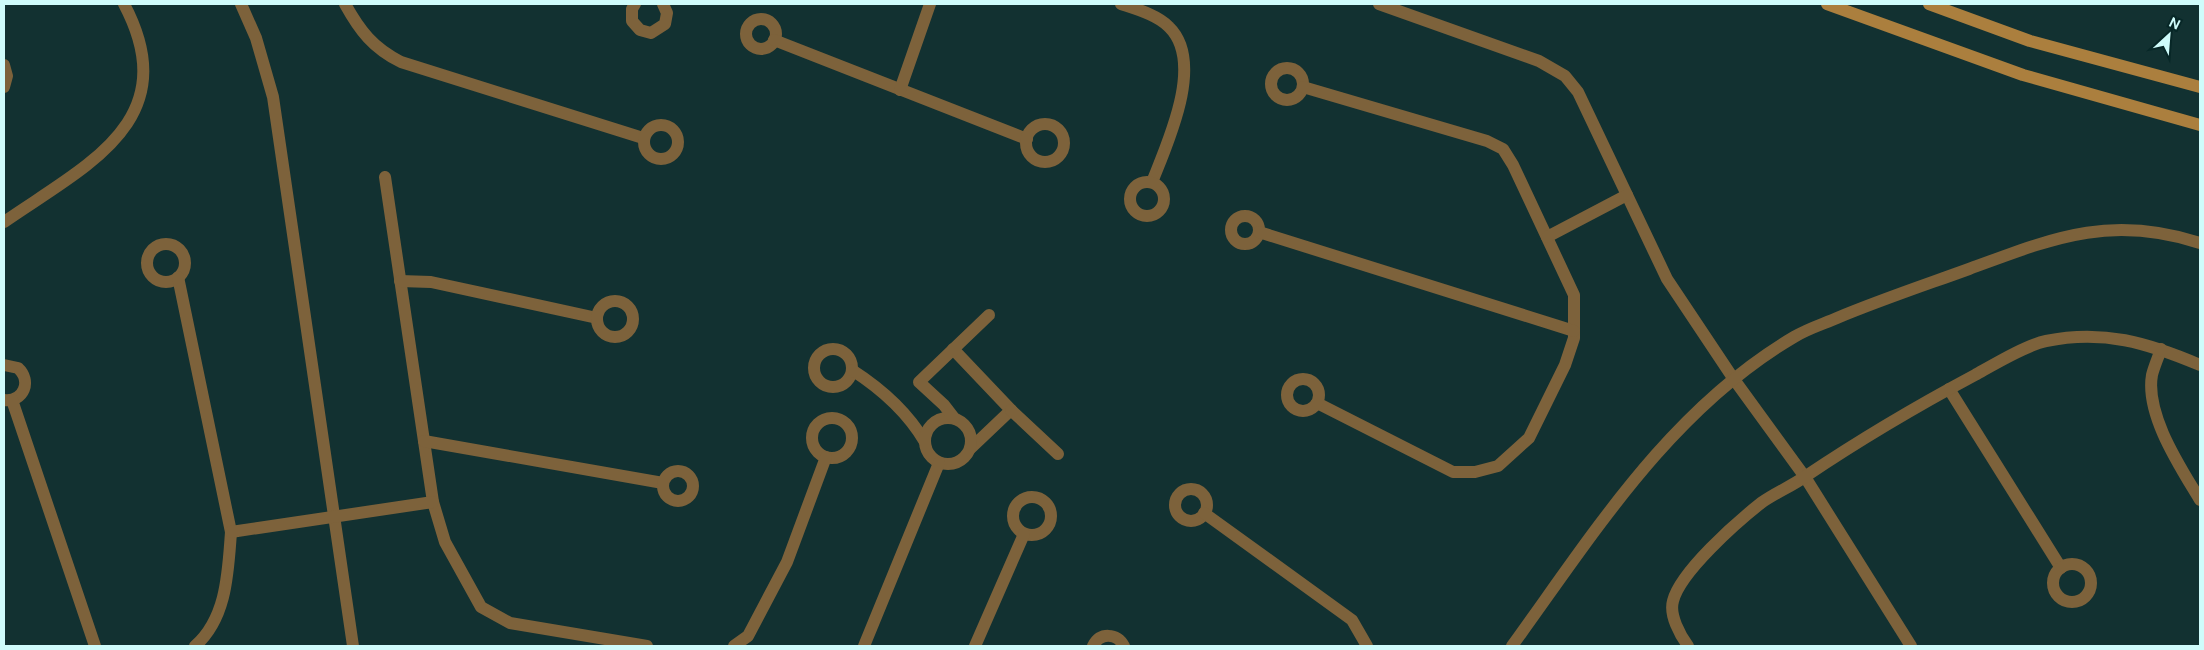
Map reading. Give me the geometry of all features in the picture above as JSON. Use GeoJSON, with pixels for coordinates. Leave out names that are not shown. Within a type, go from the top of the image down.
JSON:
{"type":"FeatureCollection","features":[{"type":"Feature","properties":{"kind":"main road"},"geometry":{"type":"LineString","coordinates":[[1828,4],[2024,75],[2200,125]]}},
{"type":"Feature","properties":{"kind":"main road"},"geometry":{"type":"LineString","coordinates":[[1929,4],[2030,41],[2200,87]]}},
{"type":"Feature","properties":{"kind":"street"},"geometry":{"type":"LineString","coordinates":[[4,222],[106,150],[127,127],[144,80],[142,54],[136,27],[124,4]]}},
{"type":"Feature","properties":{"kind":"street"},"geometry":{"type":"LineString","coordinates":[[241,4],[256,38],[273,97],[353,646]]}},
{"type":"Feature","properties":{"kind":"street"},"geometry":{"type":"LineString","coordinates":[[345,4],[356,25],[380,52],[401,62],[643,138]]}},
{"type":"Feature","properties":{"kind":"street"},"geometry":{"type":"LineString","coordinates":[[636,4],[632,9],[632,21],[640,30],[651,33],[665,24],[667,13],[663,4]]}},
{"type":"Feature","properties":{"kind":"street"},"geometry":{"type":"LineString","coordinates":[[900,90],[930,4]]}},
{"type":"Feature","properties":{"kind":"street"},"geometry":{"type":"LineString","coordinates":[[1121,4],[1152,16],[1169,26],[1181,44],[1186,66],[1181,93],[1165,148],[1152,182]]}},
{"type":"Feature","properties":{"kind":"street"},"geometry":{"type":"LineString","coordinates":[[1379,4],[1539,61],[1565,76],[1578,92],[1667,279],[1733,378],[1805,477],[1911,646]]}},
{"type":"Feature","properties":{"kind":"street"},"geometry":{"type":"LineString","coordinates":[[774,40],[1027,139]]}},
{"type":"Feature","properties":{"kind":"street"},"geometry":{"type":"LineString","coordinates":[[4,66],[8,76],[4,87]]}},
{"type":"Feature","properties":{"kind":"street"},"geometry":{"type":"LineString","coordinates":[[1303,87],[1487,141],[1503,149],[1574,295],[1574,332],[1565,365],[1529,438],[1498,466],[1483,470],[1453,472],[1317,403]]}},
{"type":"Feature","properties":{"kind":"street"},"geometry":{"type":"LineString","coordinates":[[385,177],[433,502],[445,542],[480,607],[510,624],[647,646]]}},
{"type":"Feature","properties":{"kind":"street"},"geometry":{"type":"LineString","coordinates":[[1547,237],[1627,195]]}},
{"type":"Feature","properties":{"kind":"street"},"geometry":{"type":"LineString","coordinates":[[1512,646],[1615,504],[1670,437],[1733,378],[1795,336],[1859,309],[2045,241],[2098,230],[2134,230],[2178,236],[2200,243]]}},
{"type":"Feature","properties":{"kind":"street"},"geometry":{"type":"LineString","coordinates":[[1259,232],[1574,332]]}},
{"type":"Feature","properties":{"kind":"street"},"geometry":{"type":"LineString","coordinates":[[178,278],[232,532],[228,572],[218,616],[208,635],[195,646]]}},
{"type":"Feature","properties":{"kind":"street"},"geometry":{"type":"LineString","coordinates":[[400,281],[431,282],[597,318]]}},
{"type":"Feature","properties":{"kind":"street"},"geometry":{"type":"LineString","coordinates":[[971,448],[970,433],[966,426],[954,418],[944,405],[920,382],[989,314]]}},
{"type":"Feature","properties":{"kind":"street"},"geometry":{"type":"LineString","coordinates":[[1688,646],[1677,631],[1672,601],[1690,571],[1726,533],[1762,502],[1805,477],[1836,454],[1949,388],[2045,341],[2089,336],[2128,339],[2161,349],[2200,365]]}},
{"type":"Feature","properties":{"kind":"street"},"geometry":{"type":"LineString","coordinates":[[953,349],[1011,410],[1058,454]]}},
{"type":"Feature","properties":{"kind":"street"},"geometry":{"type":"LineString","coordinates":[[2161,349],[2152,376],[2153,402],[2169,449],[2200,500]]}},
{"type":"Feature","properties":{"kind":"street"},"geometry":{"type":"LineString","coordinates":[[4,365],[18,368],[25,377],[26,383],[22,394],[8,400],[96,646]]}},
{"type":"Feature","properties":{"kind":"street"},"geometry":{"type":"LineString","coordinates":[[852,370],[870,382],[926,436],[928,453],[939,463],[955,464],[962,460],[971,448],[1011,410]]}},
{"type":"Feature","properties":{"kind":"street"},"geometry":{"type":"LineString","coordinates":[[1949,388],[2061,568]]}},
{"type":"Feature","properties":{"kind":"street"},"geometry":{"type":"LineString","coordinates":[[926,436],[938,420],[944,405]]}},
{"type":"Feature","properties":{"kind":"street"},"geometry":{"type":"LineString","coordinates":[[938,420],[954,418]]}},
{"type":"Feature","properties":{"kind":"street"},"geometry":{"type":"LineString","coordinates":[[970,433],[986,433]]}},
{"type":"Feature","properties":{"kind":"street"},"geometry":{"type":"LineString","coordinates":[[424,441],[663,483]]}},
{"type":"Feature","properties":{"kind":"street"},"geometry":{"type":"LineString","coordinates":[[734,646],[748,636],[787,562],[826,457]]}},
{"type":"Feature","properties":{"kind":"street"},"geometry":{"type":"LineString","coordinates":[[864,646],[939,463]]}},
{"type":"Feature","properties":{"kind":"street"},"geometry":{"type":"LineString","coordinates":[[232,532],[433,502]]}},
{"type":"Feature","properties":{"kind":"street"},"geometry":{"type":"LineString","coordinates":[[1204,513],[1352,620],[1367,646]]}},
{"type":"Feature","properties":{"kind":"street"},"geometry":{"type":"LineString","coordinates":[[975,646],[1024,534]]}},
{"type":"Feature","properties":{"kind":"street"},"geometry":{"type":"LineString","coordinates":[[1093,646],[1099,639],[1109,635],[1119,639],[1124,646]]}}]}
